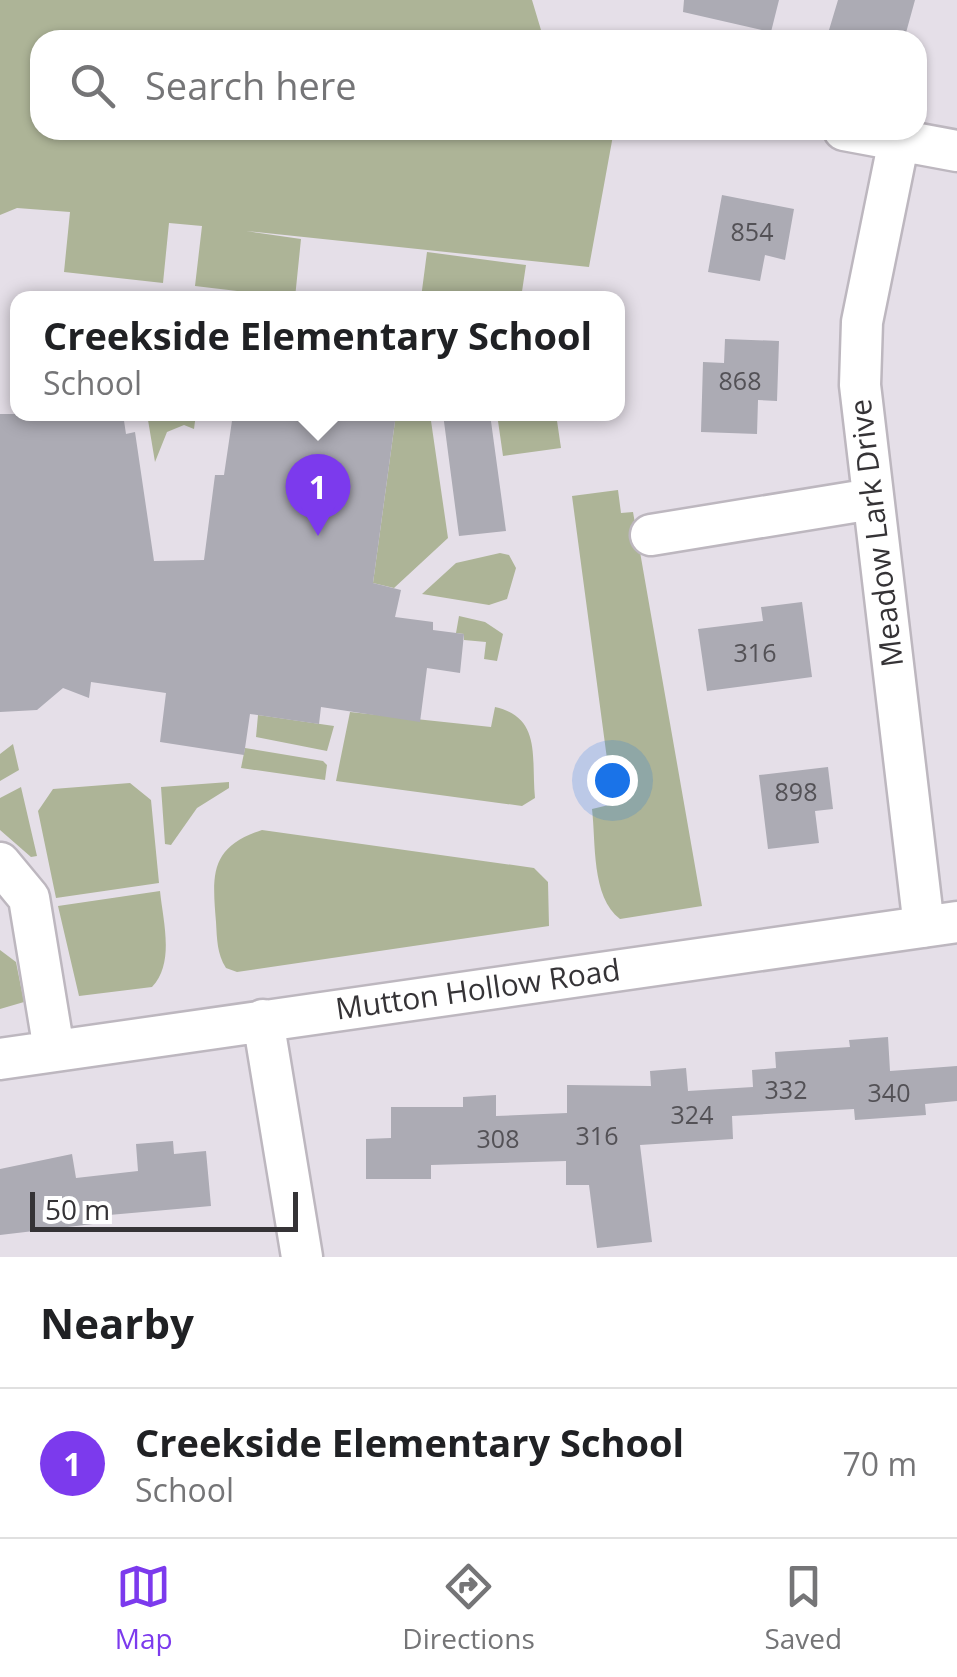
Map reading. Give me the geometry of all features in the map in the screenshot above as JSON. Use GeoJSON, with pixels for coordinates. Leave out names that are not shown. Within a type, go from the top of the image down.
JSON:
{"type":"FeatureCollection","features":[{"type":"Feature","properties":{"kind":"street"},"geometry":{"type":"LineString","coordinates":[[900,140],[957,152]]}},
{"type":"Feature","properties":{"kind":"street","name":"Meadow Lark Drive"},"geometry":{"type":"LineString","coordinates":[[900,140],[862,322],[860,385],[872,499],[940,924]]}},
{"type":"Feature","properties":{"kind":"street"},"geometry":{"type":"LineString","coordinates":[[650,535],[872,499]]}},
{"type":"Feature","properties":{"kind":"street"},"geometry":{"type":"LineString","coordinates":[[0,863],[29,898],[54,1050]]}},
{"type":"Feature","properties":{"kind":"street","name":"Mutton Hollow Road"},"geometry":{"type":"LineString","coordinates":[[0,1059],[940,924]]}},
{"type":"Feature","properties":{"kind":"street"},"geometry":{"type":"LineString","coordinates":[[263,1020],[302,1257]]}},
{"type":"Feature","properties":{"kind":"green space"},"geometry":{"type":"Polygon","coordinates":[[[0,0],[532,0],[541,30],[30,30],[30,140],[612,140],[589,267],[246,231],[301,239],[296,291],[237,291],[195,286],[202,226],[169,223],[163,283],[64,272],[70,212],[17,208],[0,215],[0,0]]]}},
{"type":"Feature","properties":{"kind":"green space"},"geometry":{"type":"Polygon","coordinates":[[[427,252],[526,265],[522,291],[422,291],[427,252]]]}},
{"type":"Feature","properties":{"kind":"green space"},"geometry":{"type":"Polygon","coordinates":[[[148,421],[195,421],[194,429],[184,425],[167,432],[155,462],[148,421]]]}},
{"type":"Feature","properties":{"kind":"green space"},"geometry":{"type":"Polygon","coordinates":[[[395,421],[431,421],[448,538],[394,588],[373,583],[395,421]]]}},
{"type":"Feature","properties":{"kind":"green space"},"geometry":{"type":"Polygon","coordinates":[[[498,421],[557,421],[561,448],[503,456],[498,421]]]}},
{"type":"Feature","properties":{"kind":"green space"},"geometry":{"type":"Polygon","coordinates":[[[618,490],[621,513],[633,512],[702,906],[620,919],[604,897],[597,868],[592,809],[613,804],[572,496],[618,490]]]}},
{"type":"Feature","properties":{"kind":"green space"},"geometry":{"type":"Polygon","coordinates":[[[500,553],[509,555],[516,568],[507,599],[489,605],[422,594],[456,563],[500,553]]]}},
{"type":"Feature","properties":{"kind":"green space"},"geometry":{"type":"Polygon","coordinates":[[[459,616],[485,622],[503,634],[497,661],[484,659],[486,642],[464,640],[464,634],[456,633],[459,616]]]}},
{"type":"Feature","properties":{"kind":"green space"},"geometry":{"type":"Polygon","coordinates":[[[495,707],[521,720],[531,741],[535,798],[522,806],[336,781],[350,712],[491,727],[495,707]]]}},
{"type":"Feature","properties":{"kind":"green space"},"geometry":{"type":"Polygon","coordinates":[[[258,715],[334,726],[327,751],[256,737],[258,715]]]}},
{"type":"Feature","properties":{"kind":"green space"},"geometry":{"type":"Polygon","coordinates":[[[13,744],[19,770],[0,781],[0,754],[13,744]]]}},
{"type":"Feature","properties":{"kind":"green space"},"geometry":{"type":"Polygon","coordinates":[[[245,748],[323,761],[327,765],[325,780],[241,768],[245,748]]]}},
{"type":"Feature","properties":{"kind":"green space"},"geometry":{"type":"Polygon","coordinates":[[[229,782],[229,788],[197,808],[171,845],[165,844],[161,787],[229,782]]]}},
{"type":"Feature","properties":{"kind":"green space"},"geometry":{"type":"Polygon","coordinates":[[[130,783],[151,800],[159,883],[56,898],[38,811],[53,789],[130,783]]]}},
{"type":"Feature","properties":{"kind":"green space"},"geometry":{"type":"Polygon","coordinates":[[[21,787],[37,856],[31,857],[0,830],[0,798],[21,787]]]}},
{"type":"Feature","properties":{"kind":"green space"},"geometry":{"type":"Polygon","coordinates":[[[262,830],[534,868],[548,882],[549,926],[237,972],[226,968],[219,952],[215,876],[218,864],[232,845],[262,830]]]}},
{"type":"Feature","properties":{"kind":"green space"},"geometry":{"type":"Polygon","coordinates":[[[160,891],[165,954],[152,987],[79,996],[58,906],[160,891]]]}},
{"type":"Feature","properties":{"kind":"green space"},"geometry":{"type":"Polygon","coordinates":[[[0,950],[16,962],[24,1002],[0,1009],[0,950]]]}},
{"type":"Feature","properties":{"kind":"building"},"geometry":{"type":"Polygon","coordinates":[[[684,0],[779,0],[772,30],[683,12],[684,0]]]}},
{"type":"Feature","properties":{"kind":"building"},"geometry":{"type":"Polygon","coordinates":[[[838,0],[915,0],[907,30],[829,30],[838,0]]]}},
{"type":"Feature","properties":{"kind":"building"},"geometry":{"type":"Polygon","coordinates":[[[722,195],[794,209],[785,260],[765,255],[760,281],[708,272],[722,195]]]}},
{"type":"Feature","properties":{"kind":"building"},"geometry":{"type":"Polygon","coordinates":[[[725,339],[779,341],[777,401],[758,400],[757,434],[701,432],[703,362],[724,363],[725,339]]]}},
{"type":"Feature","properties":{"kind":"building"},"geometry":{"type":"Polygon","coordinates":[[[0,414],[10,414],[10,421],[124,421],[126,434],[135,432],[154,561],[204,560],[215,475],[224,475],[232,421],[395,421],[373,583],[401,590],[395,617],[433,622],[433,630],[464,634],[460,673],[427,668],[420,722],[321,707],[319,724],[250,714],[244,755],[160,742],[166,693],[91,682],[89,698],[63,688],[37,710],[0,712],[0,414]]]}},
{"type":"Feature","properties":{"kind":"building"},"geometry":{"type":"Polygon","coordinates":[[[444,421],[491,421],[506,531],[459,536],[444,421]]]}},
{"type":"Feature","properties":{"kind":"building"},"geometry":{"type":"Polygon","coordinates":[[[802,602],[812,677],[707,691],[698,629],[763,621],[761,607],[802,602]]]}},
{"type":"Feature","properties":{"kind":"building"},"geometry":{"type":"Polygon","coordinates":[[[828,767],[833,809],[815,811],[819,843],[768,849],[759,775],[828,767]]]}},
{"type":"Feature","properties":{"kind":"building"},"geometry":{"type":"Polygon","coordinates":[[[888,1037],[890,1071],[957,1066],[957,1101],[925,1104],[926,1115],[855,1120],[854,1109],[732,1116],[733,1139],[640,1145],[652,1242],[597,1248],[589,1185],[566,1185],[566,1161],[431,1165],[431,1179],[366,1179],[366,1139],[391,1138],[391,1107],[463,1107],[463,1097],[496,1095],[496,1116],[567,1113],[567,1085],[651,1086],[650,1071],[686,1068],[688,1091],[753,1087],[752,1070],[776,1068],[775,1052],[850,1047],[849,1040],[888,1037]]]}},
{"type":"Feature","properties":{"kind":"building"},"geometry":{"type":"Polygon","coordinates":[[[173,1141],[174,1154],[206,1151],[211,1206],[109,1215],[110,1222],[0,1235],[0,1169],[72,1154],[76,1178],[138,1171],[136,1144],[173,1141]]]}},
{"type":"Feature","properties":{"kind":"place","name":"Creekside Elementary School"},"geometry":{"type":"Point","coordinates":[318,536]}}]}
